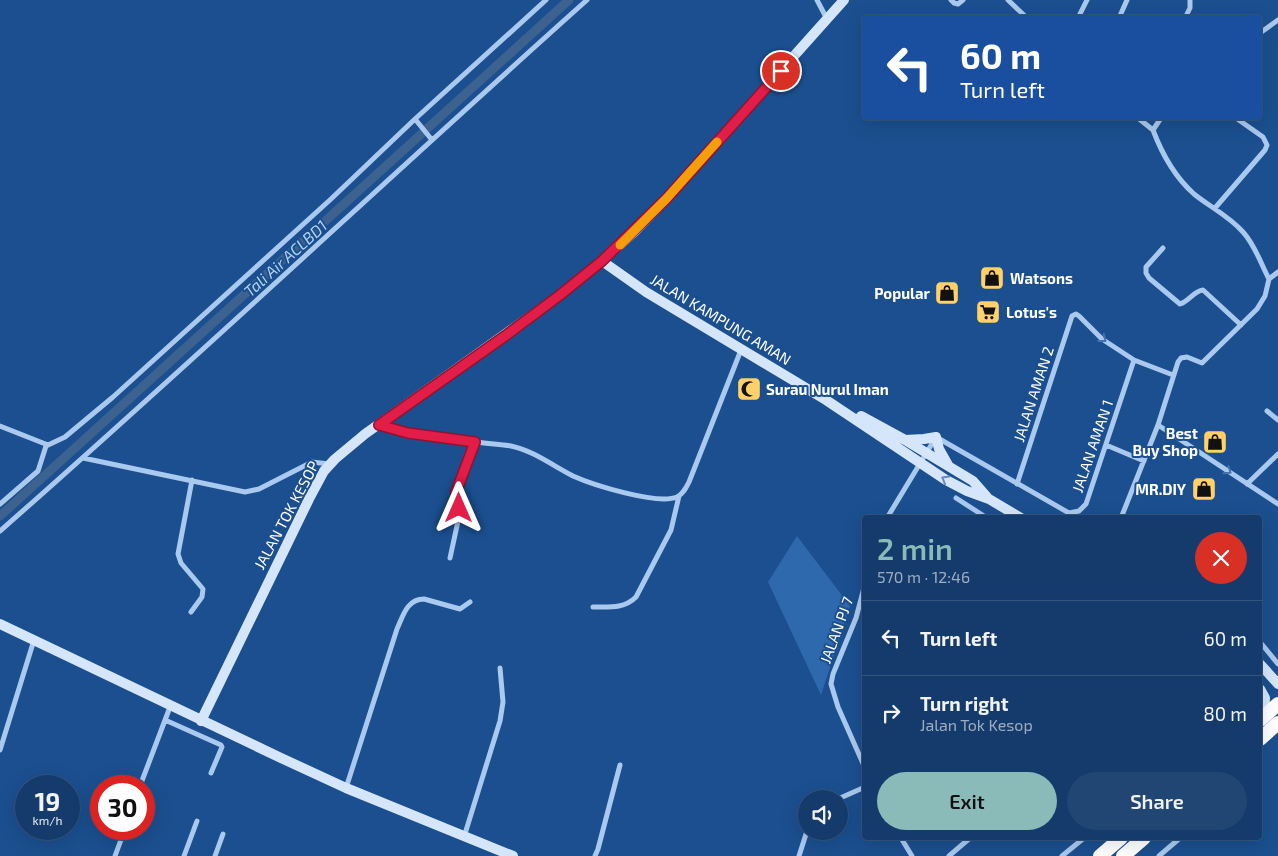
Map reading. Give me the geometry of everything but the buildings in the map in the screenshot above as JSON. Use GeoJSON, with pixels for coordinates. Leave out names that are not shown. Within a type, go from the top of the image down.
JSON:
{"type":"FeatureCollection","features":[{"type":"Feature","properties":{"kind":"highway"},"geometry":{"type":"LineString","coordinates":[[1262,718],[1278,704]]}},
{"type":"Feature","properties":{"kind":"highway"},"geometry":{"type":"LineString","coordinates":[[1262,737],[1278,723]]}},
{"type":"Feature","properties":{"kind":"highway"},"geometry":{"type":"LineString","coordinates":[[1100,856],[1120,840]]}},
{"type":"Feature","properties":{"kind":"highway"},"geometry":{"type":"LineString","coordinates":[[1123,856],[1142,840]]}},
{"type":"Feature","properties":{"kind":"street"},"geometry":{"type":"LineString","coordinates":[[0,504],[38,471],[44,447],[65,437],[113,396],[331,199],[546,0]]}},
{"type":"Feature","properties":{"kind":"street"},"geometry":{"type":"LineString","coordinates":[[0,531],[208,346],[587,0]]}},
{"type":"Feature","properties":{"kind":"street"},"geometry":{"type":"LineString","coordinates":[[817,0],[827,19]]}},
{"type":"Feature","properties":{"kind":"street","name":"JALAN TOK KESOP"},"geometry":{"type":"LineString","coordinates":[[200,721],[304,508],[329,464],[379,425],[505,336],[602,261],[667,198],[844,0]]}},
{"type":"Feature","properties":{"kind":"street"},"geometry":{"type":"LineString","coordinates":[[950,0],[958,4],[963,0]]}},
{"type":"Feature","properties":{"kind":"street"},"geometry":{"type":"LineString","coordinates":[[1008,0],[1024,15]]}},
{"type":"Feature","properties":{"kind":"street"},"geometry":{"type":"LineString","coordinates":[[1080,15],[1087,0]]}},
{"type":"Feature","properties":{"kind":"street"},"geometry":{"type":"LineString","coordinates":[[1120,15],[1127,0]]}},
{"type":"Feature","properties":{"kind":"street"},"geometry":{"type":"LineString","coordinates":[[1186,15],[1190,8],[1190,0]]}},
{"type":"Feature","properties":{"kind":"street"},"geometry":{"type":"LineString","coordinates":[[1262,32],[1278,20]]}},
{"type":"Feature","properties":{"kind":"street"},"geometry":{"type":"LineString","coordinates":[[415,120],[432,140]]}},
{"type":"Feature","properties":{"kind":"street"},"geometry":{"type":"LineString","coordinates":[[1140,120],[1153,130],[1158,143],[1179,178],[1195,195],[1215,208],[1243,232],[1251,243],[1269,279]]}},
{"type":"Feature","properties":{"kind":"street"},"geometry":{"type":"LineString","coordinates":[[1153,130],[1160,120]]}},
{"type":"Feature","properties":{"kind":"street"},"geometry":{"type":"LineString","coordinates":[[1215,208],[1265,150],[1267,145],[1263,137],[1239,120]]}},
{"type":"Feature","properties":{"kind":"street"},"geometry":{"type":"LineString","coordinates":[[1163,248],[1146,267],[1146,273],[1149,278],[1180,304],[1185,303],[1199,290],[1203,290],[1242,325]]}},
{"type":"Feature","properties":{"kind":"street","name":"JALAN KAMPUNG AMAN"},"geometry":{"type":"LineString","coordinates":[[602,261],[639,287],[826,400],[920,463],[967,491],[990,499],[1016,515]]}},
{"type":"Feature","properties":{"kind":"street"},"geometry":{"type":"LineString","coordinates":[[1122,515],[1158,425],[1181,358],[1202,363],[1257,309],[1265,296],[1269,279],[1278,272]]}},
{"type":"Feature","properties":{"kind":"street","name":"JALAN AMAN 2"},"geometry":{"type":"LineString","coordinates":[[1016,484],[1072,316],[1076,314],[1102,340],[1134,360]]}},
{"type":"Feature","properties":{"kind":"street"},"geometry":{"type":"LineString","coordinates":[[593,607],[626,605],[636,597],[671,530],[679,496],[688,482],[741,349]]}},
{"type":"Feature","properties":{"kind":"street"},"geometry":{"type":"LineString","coordinates":[[1134,360],[1174,375]]}},
{"type":"Feature","properties":{"kind":"street","name":"JALAN AMAN 1"},"geometry":{"type":"LineString","coordinates":[[936,437],[1069,513],[1079,511],[1086,504],[1134,360]]}},
{"type":"Feature","properties":{"kind":"street","name":"JALAN KAMPUNG AMAN"},"geometry":{"type":"LineString","coordinates":[[826,400],[852,411],[905,440],[925,454],[973,481],[990,499]]}},
{"type":"Feature","properties":{"kind":"street"},"geometry":{"type":"LineString","coordinates":[[1267,411],[1278,420]]}},
{"type":"Feature","properties":{"kind":"street"},"geometry":{"type":"LineString","coordinates":[[379,425],[408,433],[519,448],[574,477],[605,487],[665,500],[679,496]]}},
{"type":"Feature","properties":{"kind":"street"},"geometry":{"type":"LineString","coordinates":[[1158,425],[1278,504]]}},
{"type":"Feature","properties":{"kind":"street"},"geometry":{"type":"LineString","coordinates":[[0,426],[48,445]]}},
{"type":"Feature","properties":{"kind":"street"},"geometry":{"type":"LineString","coordinates":[[905,440],[936,437]]}},
{"type":"Feature","properties":{"kind":"street"},"geometry":{"type":"LineString","coordinates":[[889,515],[936,437]]}},
{"type":"Feature","properties":{"kind":"street"},"geometry":{"type":"LineString","coordinates":[[936,437],[942,454],[952,470]]}},
{"type":"Feature","properties":{"kind":"street"},"geometry":{"type":"LineString","coordinates":[[450,558],[460,512],[456,492],[475,442]]}},
{"type":"Feature","properties":{"kind":"street"},"geometry":{"type":"LineString","coordinates":[[1106,445],[1144,461]]}},
{"type":"Feature","properties":{"kind":"street"},"geometry":{"type":"LineString","coordinates":[[1247,484],[1278,454]]}},
{"type":"Feature","properties":{"kind":"street"},"geometry":{"type":"LineString","coordinates":[[83,458],[236,491],[252,492],[312,462],[329,464]]}},
{"type":"Feature","properties":{"kind":"street"},"geometry":{"type":"LineString","coordinates":[[190,612],[202,597],[203,589],[181,563],[178,554],[192,480]]}},
{"type":"Feature","properties":{"kind":"street"},"geometry":{"type":"LineString","coordinates":[[956,498],[982,515]]}},
{"type":"Feature","properties":{"kind":"street","name":"JALAN PJ 7"},"geometry":{"type":"LineString","coordinates":[[862,595],[856,618],[833,674],[831,684],[838,707],[862,761]]}},
{"type":"Feature","properties":{"kind":"street"},"geometry":{"type":"LineString","coordinates":[[346,788],[397,629],[409,605],[418,599],[424,599],[460,609],[470,602]]}},
{"type":"Feature","properties":{"kind":"street"},"geometry":{"type":"LineString","coordinates":[[0,624],[200,721],[346,788],[513,856]]}},
{"type":"Feature","properties":{"kind":"street"},"geometry":{"type":"LineString","coordinates":[[0,750],[34,640]]}},
{"type":"Feature","properties":{"kind":"street"},"geometry":{"type":"LineString","coordinates":[[1262,644],[1278,664]]}},
{"type":"Feature","properties":{"kind":"street"},"geometry":{"type":"LineString","coordinates":[[1262,666],[1278,684]]}},
{"type":"Feature","properties":{"kind":"street"},"geometry":{"type":"LineString","coordinates":[[464,836],[500,722],[503,702],[500,668]]}},
{"type":"Feature","properties":{"kind":"street"},"geometry":{"type":"LineString","coordinates":[[1262,693],[1265,698],[1262,718]]}},
{"type":"Feature","properties":{"kind":"street"},"geometry":{"type":"LineString","coordinates":[[144,775],[170,706]]}},
{"type":"Feature","properties":{"kind":"street"},"geometry":{"type":"LineString","coordinates":[[165,720],[221,745],[222,747],[211,773]]}},
{"type":"Feature","properties":{"kind":"street"},"geometry":{"type":"LineString","coordinates":[[595,856],[620,765]]}},
{"type":"Feature","properties":{"kind":"street"},"geometry":{"type":"LineString","coordinates":[[848,795],[862,788]]}},
{"type":"Feature","properties":{"kind":"street"},"geometry":{"type":"LineString","coordinates":[[184,856],[197,820]]}},
{"type":"Feature","properties":{"kind":"street"},"geometry":{"type":"LineString","coordinates":[[215,856],[223,834]]}},
{"type":"Feature","properties":{"kind":"street"},"geometry":{"type":"LineString","coordinates":[[115,856],[121,840]]}},
{"type":"Feature","properties":{"kind":"street"},"geometry":{"type":"LineString","coordinates":[[799,856],[804,840]]}},
{"type":"Feature","properties":{"kind":"street"},"geometry":{"type":"LineString","coordinates":[[902,840],[912,856]]}},
{"type":"Feature","properties":{"kind":"street"},"geometry":{"type":"LineString","coordinates":[[949,856],[968,840]]}},
{"type":"Feature","properties":{"kind":"street"},"geometry":{"type":"LineString","coordinates":[[1062,856],[1082,840]]}},
{"type":"Feature","properties":{"kind":"street"},"geometry":{"type":"LineString","coordinates":[[1158,856],[1178,840]]}},
{"type":"Feature","properties":{"kind":"shaded area"},"geometry":{"type":"Polygon","coordinates":[[[797,536],[850,606],[821,695],[768,582],[797,536]]]}},
{"type":"Feature","properties":{"kind":"waterway","name":"Tali Air ACLBD1"},"geometry":{"type":"LineString","coordinates":[[0,516],[569,0]]}},
{"type":"Feature","properties":{"kind":"slow traffic"},"geometry":{"type":"LineString","coordinates":[[620,245],[667,198],[717,142]]}},
{"type":"Feature","properties":{"kind":"place","name":"Watsons"},"geometry":{"type":"Point","coordinates":[992,278]}},
{"type":"Feature","properties":{"kind":"place","name":"Popular"},"geometry":{"type":"Point","coordinates":[947,293]}},
{"type":"Feature","properties":{"kind":"place","name":"Lotus's"},"geometry":{"type":"Point","coordinates":[988,312]}},
{"type":"Feature","properties":{"kind":"place","name":"Surau Nurul Iman"},"geometry":{"type":"Point","coordinates":[749,389]}},
{"type":"Feature","properties":{"kind":"place","name":"Best Buy Shop"},"geometry":{"type":"Point","coordinates":[1215,442]}},
{"type":"Feature","properties":{"kind":"place","name":"MR.DIY"},"geometry":{"type":"Point","coordinates":[1204,489]}},
{"type":"Feature","properties":{"kind":"route"},"geometry":{"type":"LineString","coordinates":[[459,508],[456,492],[475,442],[408,433],[379,425],[505,336],[602,261],[667,198],[781,71]]}}]}
